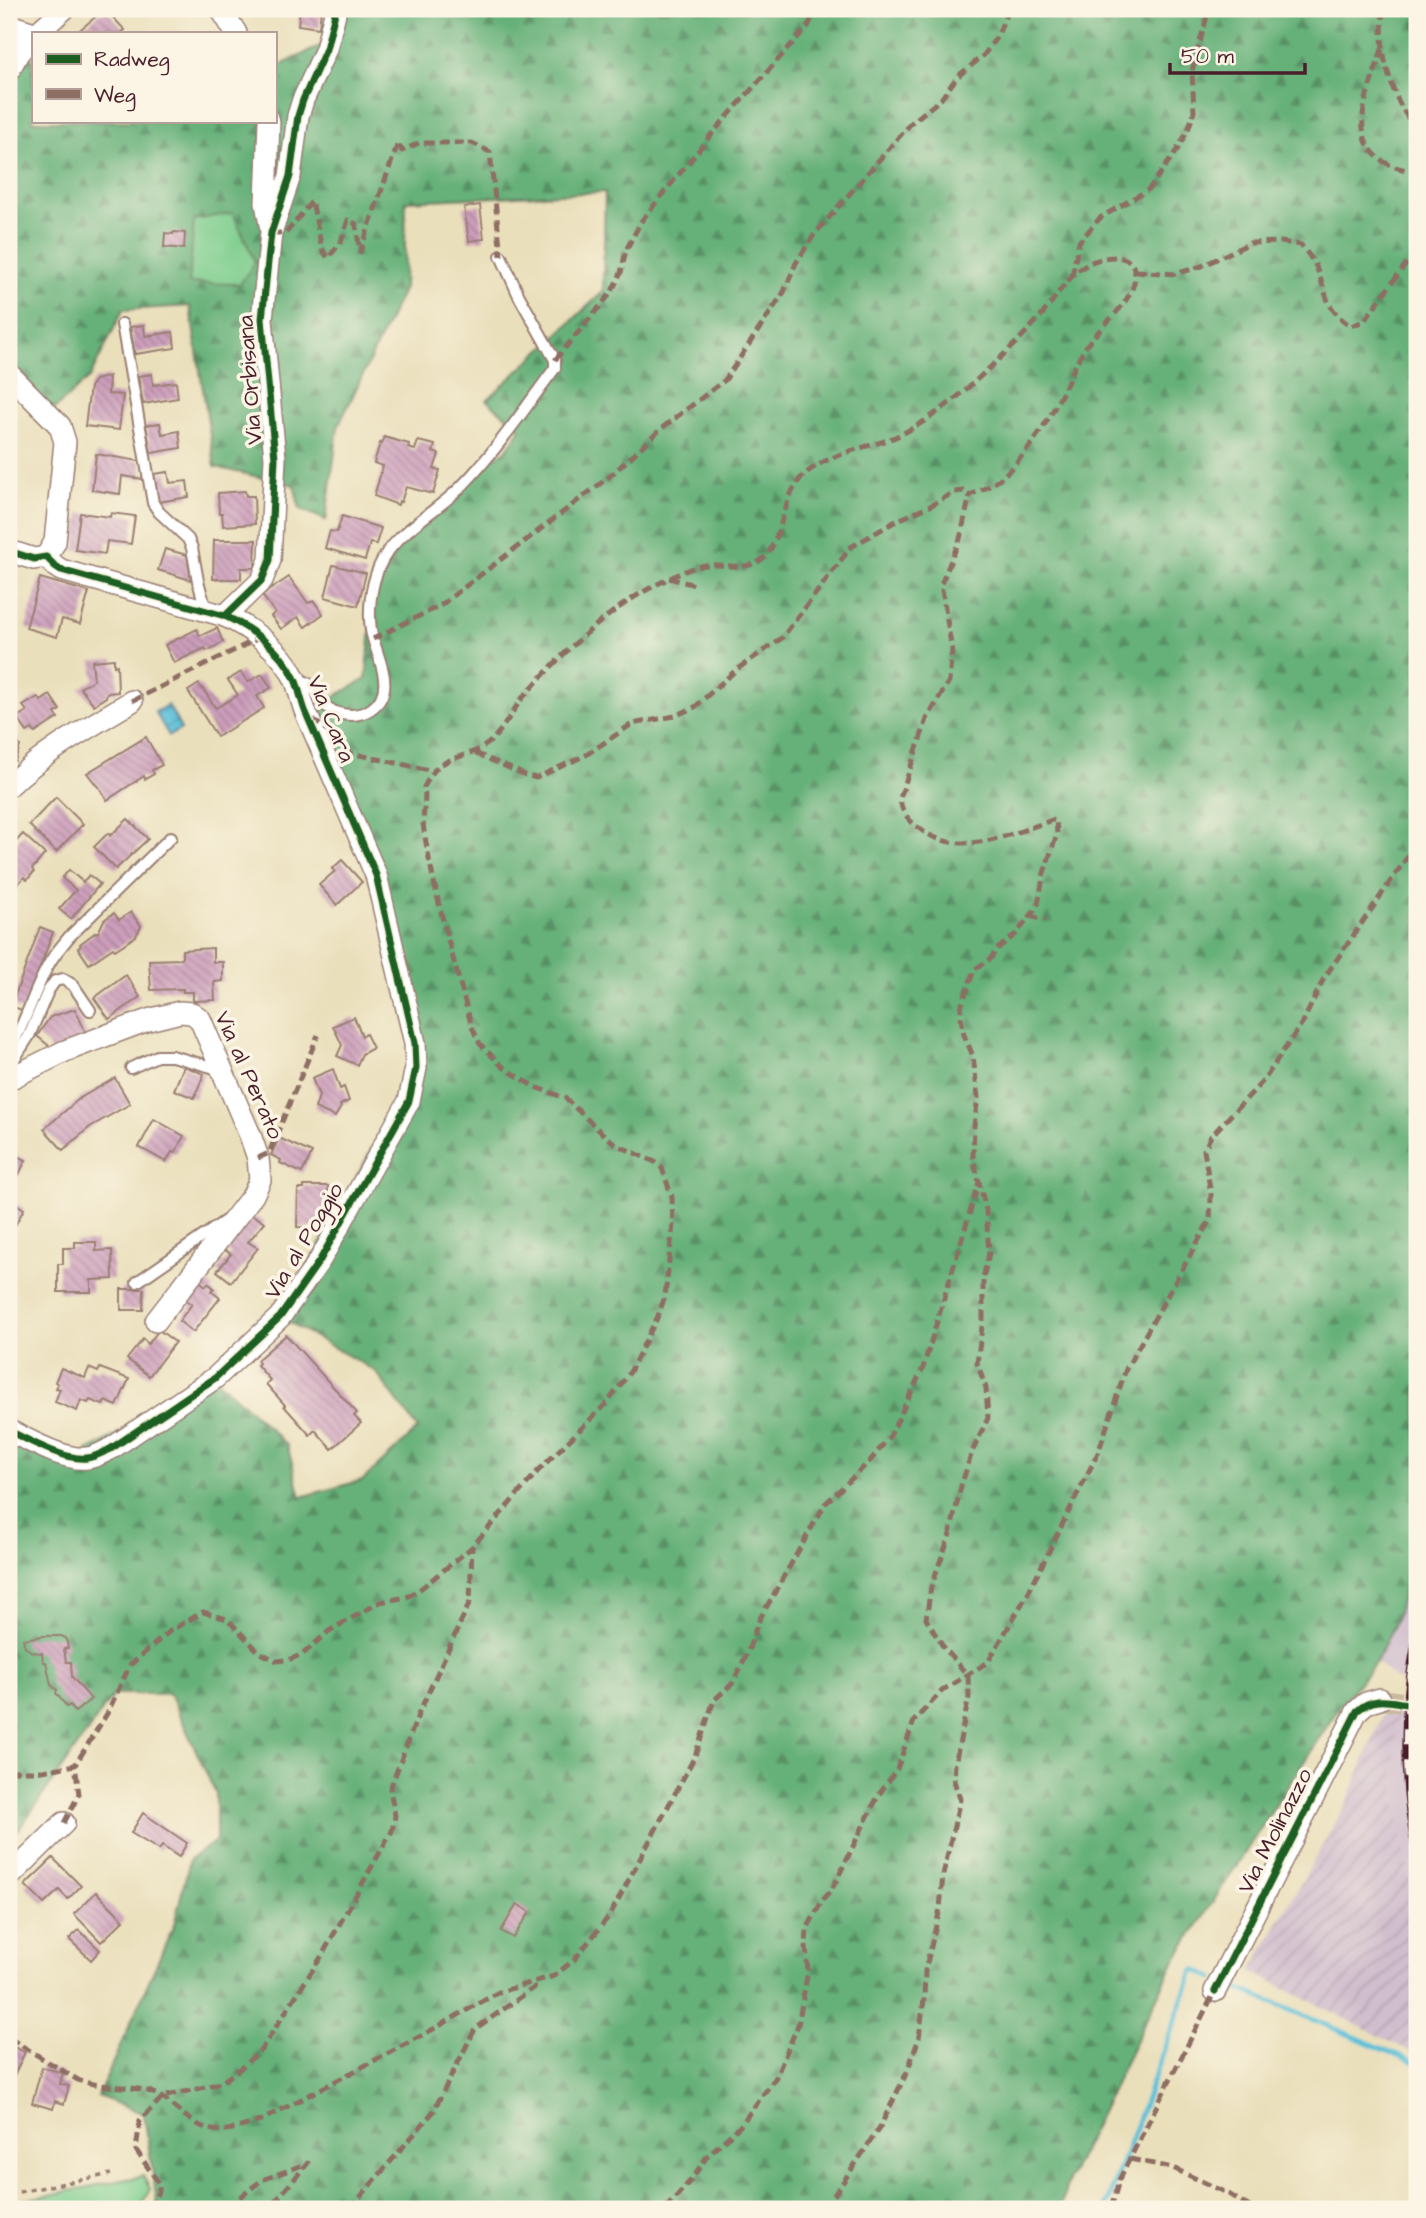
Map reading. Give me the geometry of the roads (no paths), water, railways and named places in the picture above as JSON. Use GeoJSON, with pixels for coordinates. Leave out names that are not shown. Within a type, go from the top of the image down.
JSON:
{"type":"FeatureCollection","features":[{"type":"Feature","properties":{"kind":"street"},"geometry":{"type":"LineString","coordinates":[[37,32],[64,9]]}},
{"type":"Feature","properties":{"kind":"street"},"geometry":{"type":"LineString","coordinates":[[222,9],[235,32]]}},
{"type":"Feature","properties":{"kind":"street","name":"Via Orbisana"},"geometry":{"type":"LineString","coordinates":[[215,613],[262,580],[270,560],[275,458],[262,319],[271,233],[290,176],[298,116],[326,49],[336,9]]}},
{"type":"Feature","properties":{"kind":"street"},"geometry":{"type":"LineString","coordinates":[[9,25],[32,33]]}},
{"type":"Feature","properties":{"kind":"street"},"geometry":{"type":"LineString","coordinates":[[9,69],[32,37]]}},
{"type":"Feature","properties":{"kind":"street"},"geometry":{"type":"LineString","coordinates":[[269,122],[267,203],[271,233]]}},
{"type":"Feature","properties":{"kind":"street"},"geometry":{"type":"LineString","coordinates":[[9,374],[60,426],[65,442],[55,542],[46,557]]}},
{"type":"Feature","properties":{"kind":"street","name":"Via Cara"},"geometry":{"type":"LineString","coordinates":[[9,551],[34,559],[46,557],[61,570],[215,613],[246,627],[282,659],[295,678],[306,713],[376,875],[415,1043]]}},
{"type":"Feature","properties":{"kind":"street"},"geometry":{"type":"LineString","coordinates":[[9,786],[55,749],[132,701]]}},
{"type":"Feature","properties":{"kind":"street","name":"Via al Perato"},"geometry":{"type":"LineString","coordinates":[[9,1079],[65,1051],[148,1020],[180,1012],[192,1013],[200,1019],[250,1135],[261,1174],[257,1189],[156,1321]]}},
{"type":"Feature","properties":{"kind":"street","name":"Via al Poggio"},"geometry":{"type":"LineString","coordinates":[[9,1431],[75,1458],[100,1455],[215,1378],[280,1317],[320,1259],[409,1101],[416,1068],[415,1043]]}},
{"type":"Feature","properties":{"kind":"street","name":"Via Molinazzo"},"geometry":{"type":"LineString","coordinates":[[1214,1991],[1357,1711],[1366,1703],[1380,1699]]}},
{"type":"Feature","properties":{"kind":"street"},"geometry":{"type":"LineString","coordinates":[[9,1877],[64,1823]]}},
{"type":"Feature","properties":{"kind":"lane"},"geometry":{"type":"LineString","coordinates":[[295,678],[310,685],[323,703],[338,713],[362,713],[376,704],[382,694],[384,677],[371,630],[370,599],[383,557],[401,538],[461,488],[555,368],[555,359],[519,296],[501,256]]}},
{"type":"Feature","properties":{"kind":"lane"},"geometry":{"type":"LineString","coordinates":[[122,324],[153,503],[188,539],[198,581],[215,613]]}},
{"type":"Feature","properties":{"kind":"lane"},"geometry":{"type":"LineString","coordinates":[[9,1050],[57,952],[171,837]]}},
{"type":"Feature","properties":{"kind":"lane"},"geometry":{"type":"LineString","coordinates":[[9,1067],[30,1036],[48,991],[55,981],[68,981],[90,1010]]}},
{"type":"Feature","properties":{"kind":"lane"},"geometry":{"type":"LineString","coordinates":[[131,1068],[157,1056],[172,1056],[222,1070]]}},
{"type":"Feature","properties":{"kind":"lane"},"geometry":{"type":"LineString","coordinates":[[137,1282],[239,1211]]}},
{"type":"Feature","properties":{"kind":"water"},"geometry":{"type":"Polygon","coordinates":[[[168,705],[181,729],[169,736],[155,712],[168,705]]]}},
{"type":"Feature","properties":{"kind":"waterway"},"geometry":{"type":"LineString","coordinates":[[1105,2209],[1194,1969],[1214,1978]]}},
{"type":"Feature","properties":{"kind":"waterway"},"geometry":{"type":"LineString","coordinates":[[1223,1982],[1417,2063]]}},
{"type":"Feature","properties":{"kind":"tunnel"},"geometry":{"type":"LineString","coordinates":[[1380,1699],[1417,1705]]}},
{"type":"Feature","properties":{"kind":"railway"},"geometry":{"type":"LineString","coordinates":[[1417,1634],[1408,1689],[1405,1745],[1408,1800],[1417,1856]]}}]}
